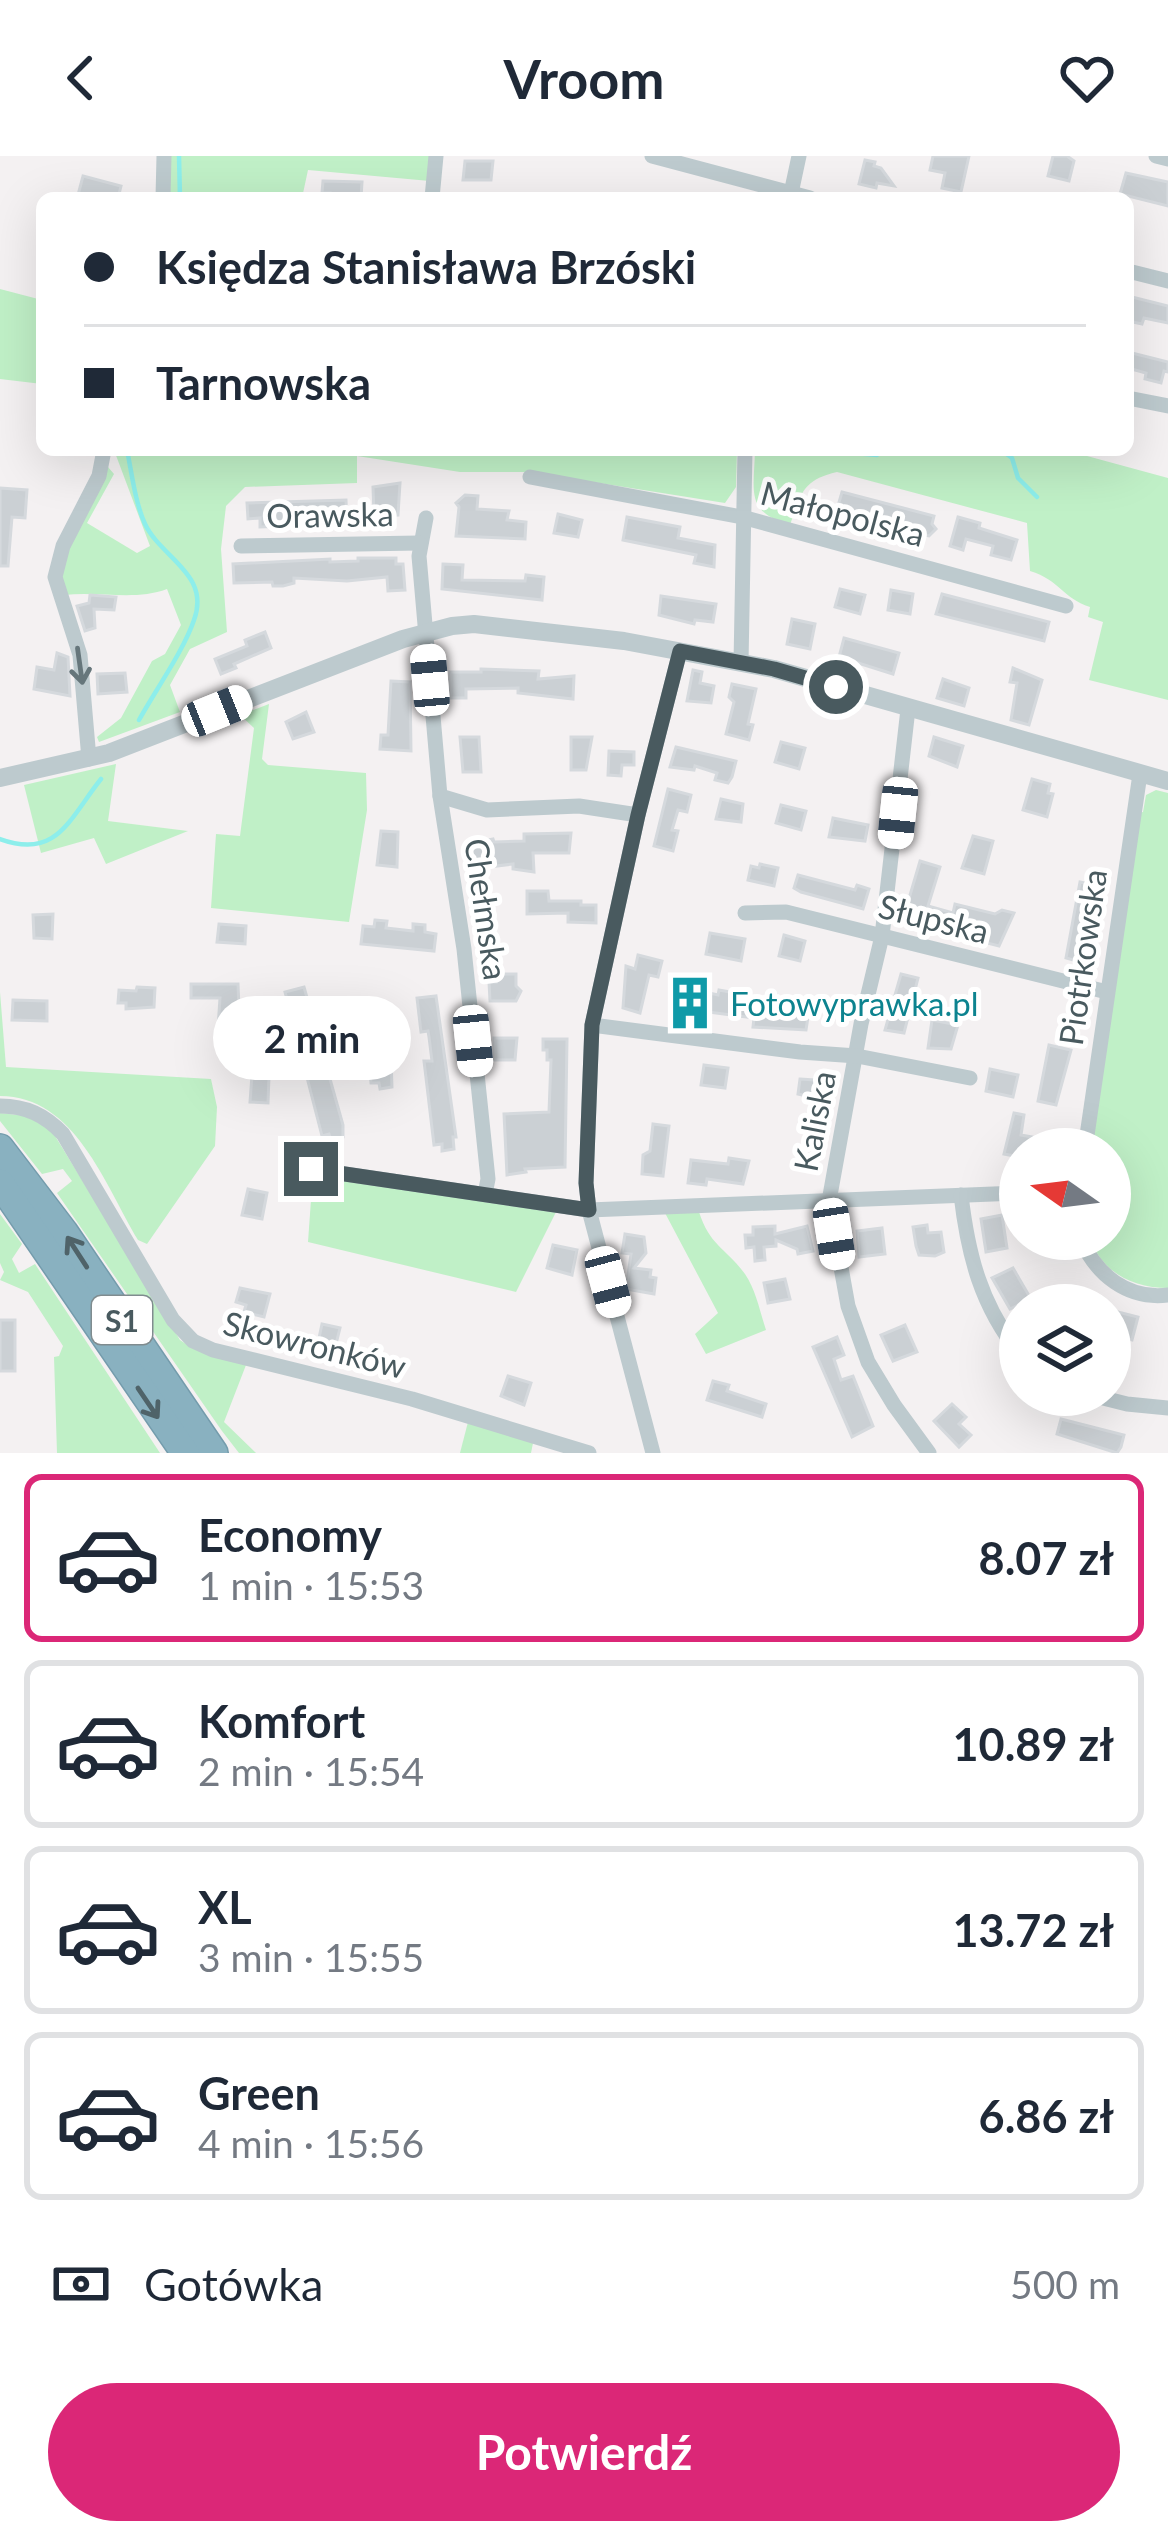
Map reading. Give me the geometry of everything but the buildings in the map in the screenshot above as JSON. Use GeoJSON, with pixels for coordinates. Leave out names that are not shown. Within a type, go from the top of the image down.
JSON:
{"type":"FeatureCollection","features":[{"type":"Feature","properties":{"kind":"highway","name":"S1"},"geometry":{"type":"LineString","coordinates":[[0,1148],[15,1190],[185,1453]]}},
{"type":"Feature","properties":{"kind":"highway","name":"S1"},"geometry":{"type":"LineString","coordinates":[[15,1190],[214,1453]]}},
{"type":"Feature","properties":{"kind":"street"},"geometry":{"type":"LineString","coordinates":[[163,192],[164,156]]}},
{"type":"Feature","properties":{"kind":"street"},"geometry":{"type":"LineString","coordinates":[[433,192],[436,156]]}},
{"type":"Feature","properties":{"kind":"street"},"geometry":{"type":"LineString","coordinates":[[652,156],[777,192]]}},
{"type":"Feature","properties":{"kind":"street"},"geometry":{"type":"LineString","coordinates":[[792,192],[800,156]]}},
{"type":"Feature","properties":{"kind":"street"},"geometry":{"type":"LineString","coordinates":[[1156,156],[1168,159]]}},
{"type":"Feature","properties":{"kind":"street"},"geometry":{"type":"LineString","coordinates":[[1134,272],[1168,280]]}},
{"type":"Feature","properties":{"kind":"street"},"geometry":{"type":"LineString","coordinates":[[1134,399],[1168,406]]}},
{"type":"Feature","properties":{"kind":"street"},"geometry":{"type":"LineString","coordinates":[[88,759],[80,655],[55,577],[63,546],[99,476],[103,456]]}},
{"type":"Feature","properties":{"kind":"street"},"geometry":{"type":"LineString","coordinates":[[741,662],[745,456]]}},
{"type":"Feature","properties":{"kind":"street","name":"Małopolska"},"geometry":{"type":"LineString","coordinates":[[530,477],[742,517],[1066,606]]}},
{"type":"Feature","properties":{"kind":"street"},"geometry":{"type":"LineString","coordinates":[[426,518],[419,543],[426,632]]}},
{"type":"Feature","properties":{"kind":"street","name":"Orawska"},"geometry":{"type":"LineString","coordinates":[[242,546],[419,543]]}},
{"type":"Feature","properties":{"kind":"street"},"geometry":{"type":"LineString","coordinates":[[0,778],[88,759],[426,632],[452,626],[502,626],[680,651],[803,676],[1168,781]]}},
{"type":"Feature","properties":{"kind":"street","name":"Chełmska"},"geometry":{"type":"LineString","coordinates":[[426,632],[440,796],[464,949],[488,1179],[485,1194]]}},
{"type":"Feature","properties":{"kind":"street"},"geometry":{"type":"LineString","coordinates":[[653,1453],[586,1183],[592,1025],[680,651]]}},
{"type":"Feature","properties":{"kind":"street","name":"Kaliska"},"geometry":{"type":"LineString","coordinates":[[908,709],[882,936],[829,1202],[848,1306],[868,1362],[929,1453]]}},
{"type":"Feature","properties":{"kind":"street","name":"Piotrkowska"},"geometry":{"type":"LineString","coordinates":[[1088,1128],[1141,774]]}},
{"type":"Feature","properties":{"kind":"street"},"geometry":{"type":"LineString","coordinates":[[440,796],[487,810],[579,806],[638,815]]}},
{"type":"Feature","properties":{"kind":"street","name":"Słupska"},"geometry":{"type":"LineString","coordinates":[[745,913],[786,912],[1108,992]]}},
{"type":"Feature","properties":{"kind":"street"},"geometry":{"type":"LineString","coordinates":[[592,1025],[857,1056],[970,1078]]}},
{"type":"Feature","properties":{"kind":"street","name":"Skowronków"},"geometry":{"type":"LineString","coordinates":[[0,1106],[38,1114],[63,1134],[172,1320],[193,1341],[412,1399],[590,1453]]}},
{"type":"Feature","properties":{"kind":"street"},"geometry":{"type":"LineString","coordinates":[[311,1169],[589,1210],[999,1194]]}},
{"type":"Feature","properties":{"kind":"street"},"geometry":{"type":"LineString","coordinates":[[961,1195],[971,1261],[982,1293],[999,1320]]}},
{"type":"Feature","properties":{"kind":"street"},"geometry":{"type":"LineString","coordinates":[[1091,1260],[1118,1286],[1168,1295]]}},
{"type":"Feature","properties":{"kind":"street"},"geometry":{"type":"LineString","coordinates":[[1131,1404],[1168,1408]]}},
{"type":"Feature","properties":{"kind":"green space"},"geometry":{"type":"Polygon","coordinates":[[[169,156],[432,156],[430,181],[308,170],[303,192],[168,192],[169,156]]]}},
{"type":"Feature","properties":{"kind":"green space"},"geometry":{"type":"Polygon","coordinates":[[[0,289],[36,298],[36,383],[0,379],[0,289]]]}},
{"type":"Feature","properties":{"kind":"green space"},"geometry":{"type":"Polygon","coordinates":[[[116,456],[357,456],[357,483],[245,487],[226,506],[221,549],[227,632],[190,649],[170,685],[180,712],[99,742],[97,737],[121,718],[152,661],[165,654],[181,625],[167,589],[64,595],[60,562],[108,467],[114,474],[87,523],[137,553],[150,546],[116,456]]]}},
{"type":"Feature","properties":{"kind":"green space"},"geometry":{"type":"Polygon","coordinates":[[[357,456],[737,456],[736,487],[725,503],[530,472],[460,472],[357,456]]]}},
{"type":"Feature","properties":{"kind":"green space"},"geometry":{"type":"Polygon","coordinates":[[[755,456],[1087,456],[1168,478],[1168,700],[1089,680],[1103,622],[1088,617],[1090,607],[1030,571],[1027,523],[837,472],[816,479],[804,490],[790,525],[765,514],[754,489],[755,456]]]}},
{"type":"Feature","properties":{"kind":"green space"},"geometry":{"type":"Polygon","coordinates":[[[269,704],[262,759],[268,765],[366,773],[367,810],[349,922],[211,908],[216,834],[240,836],[254,728],[240,715],[269,704]]]}},
{"type":"Feature","properties":{"kind":"green space"},"geometry":{"type":"Polygon","coordinates":[[[116,764],[108,821],[188,831],[106,864],[94,838],[41,853],[24,785],[116,764]]]}},
{"type":"Feature","properties":{"kind":"green space"},"geometry":{"type":"Polygon","coordinates":[[[1156,790],[1168,793],[1168,1288],[1121,1276],[1102,1260],[1131,1260],[1131,1128],[1093,1128],[1138,813],[1143,812],[1146,795],[1156,790]]]}},
{"type":"Feature","properties":{"kind":"green space"},"geometry":{"type":"Polygon","coordinates":[[[0,992],[6,1067],[211,1079],[217,1107],[215,1146],[147,1244],[138,1240],[100,1170],[68,1127],[26,1100],[0,1096],[0,992]]]}},
{"type":"Feature","properties":{"kind":"green space"},"geometry":{"type":"Polygon","coordinates":[[[0,1113],[27,1116],[52,1131],[180,1340],[246,1365],[224,1422],[256,1453],[239,1453],[222,1431],[57,1193],[72,1181],[63,1169],[42,1174],[0,1121],[0,1113]]]}},
{"type":"Feature","properties":{"kind":"green space"},"geometry":{"type":"Polygon","coordinates":[[[313,1172],[556,1212],[516,1292],[308,1242],[313,1172]]]}},
{"type":"Feature","properties":{"kind":"green space"},"geometry":{"type":"Polygon","coordinates":[[[699,1212],[713,1239],[749,1280],[766,1330],[706,1354],[695,1334],[718,1313],[665,1213],[699,1212]]]}},
{"type":"Feature","properties":{"kind":"green space"},"geometry":{"type":"Polygon","coordinates":[[[0,1214],[22,1244],[12,1259],[19,1273],[35,1264],[160,1453],[57,1453],[54,1357],[63,1346],[28,1292],[0,1280],[4,1272],[0,1214]]]}},
{"type":"Feature","properties":{"kind":"green space"},"geometry":{"type":"Polygon","coordinates":[[[468,1422],[533,1443],[531,1453],[460,1453],[468,1422]]]}},
{"type":"Feature","properties":{"kind":"waterway"},"geometry":{"type":"LineString","coordinates":[[179,156],[180,192]]}},
{"type":"Feature","properties":{"kind":"waterway"},"geometry":{"type":"LineString","coordinates":[[128,456],[145,524],[190,578],[197,604],[183,644],[139,720]]}},
{"type":"Feature","properties":{"kind":"waterway"},"geometry":{"type":"LineString","coordinates":[[1009,456],[1018,478],[1037,497]]}},
{"type":"Feature","properties":{"kind":"waterway"},"geometry":{"type":"LineString","coordinates":[[0,839],[19,844],[49,840],[70,821],[101,779]]}},
{"type":"Feature","properties":{"kind":"place","name":"Fotowyprawka.pl"},"geometry":{"type":"Point","coordinates":[690,1003]}},
{"type":"Feature","properties":{"kind":"route"},"geometry":{"type":"LineString","coordinates":[[311,1169],[589,1210],[592,1025],[680,651],[836,687]]}}]}
